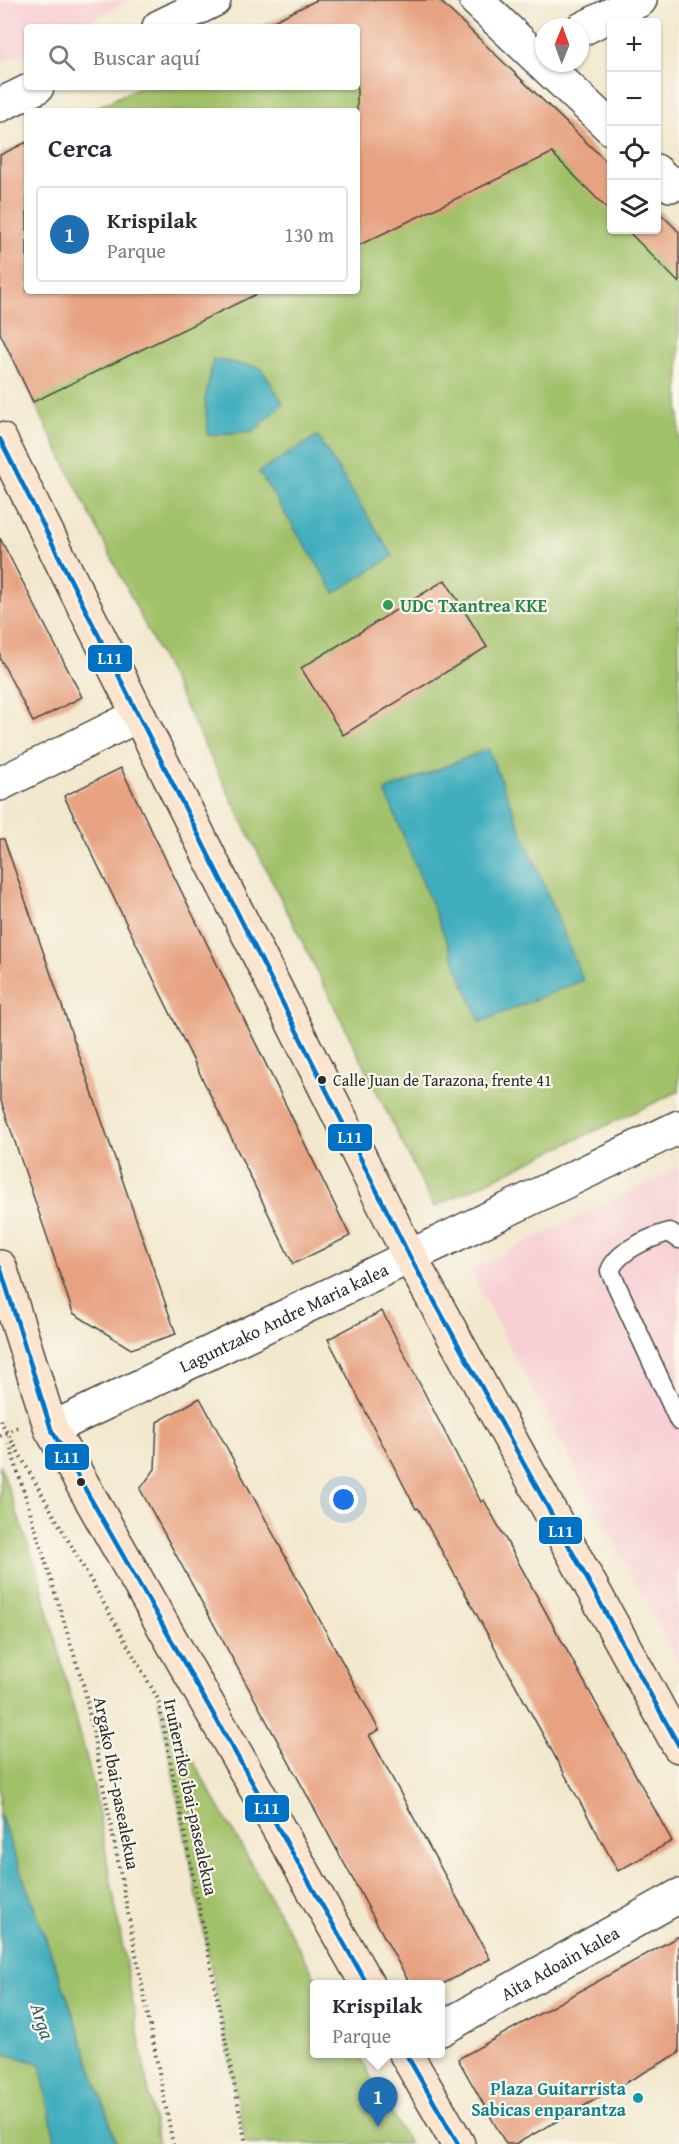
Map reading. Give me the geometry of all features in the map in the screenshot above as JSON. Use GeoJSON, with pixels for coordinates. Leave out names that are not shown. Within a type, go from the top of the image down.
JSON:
{"type":"FeatureCollection","features":[{"type":"Feature","properties":{"kind":"street"},"geometry":{"type":"LineString","coordinates":[[165,24],[214,0]]}},
{"type":"Feature","properties":{"kind":"street"},"geometry":{"type":"LineString","coordinates":[[476,0],[535,49]]}},
{"type":"Feature","properties":{"kind":"street"},"geometry":{"type":"LineString","coordinates":[[589,26],[640,0]]}},
{"type":"Feature","properties":{"kind":"street"},"geometry":{"type":"LineString","coordinates":[[557,72],[609,126]]}},
{"type":"Feature","properties":{"kind":"street"},"geometry":{"type":"LineString","coordinates":[[0,105],[31,90]]}},
{"type":"Feature","properties":{"kind":"street"},"geometry":{"type":"LineString","coordinates":[[661,175],[671,185],[679,183]]}},
{"type":"Feature","properties":{"kind":"street"},"geometry":{"type":"LineString","coordinates":[[0,439],[410,1257],[679,1746]]}},
{"type":"Feature","properties":{"kind":"street"},"geometry":{"type":"LineString","coordinates":[[0,784],[139,715]]}},
{"type":"Feature","properties":{"kind":"street","name":"Laguntzako Andre Maria kalea"},"geometry":{"type":"LineString","coordinates":[[51,1429],[679,1127]]}},
{"type":"Feature","properties":{"kind":"street"},"geometry":{"type":"LineString","coordinates":[[0,1267],[51,1429],[365,1980]]}},
{"type":"Feature","properties":{"kind":"street","name":"Aita Adoain kalea"},"geometry":{"type":"LineString","coordinates":[[445,2027],[679,1896]]}},
{"type":"Feature","properties":{"kind":"street"},"geometry":{"type":"LineString","coordinates":[[408,2058],[458,2144]]}},
{"type":"Feature","properties":{"kind":"lane"},"geometry":{"type":"LineString","coordinates":[[679,1239],[669,1232],[650,1238],[613,1262],[610,1271],[679,1421]]}},
{"type":"Feature","properties":{"kind":"path","name":"Iruñerriko ibai-pasealekua"},"geometry":{"type":"LineString","coordinates":[[0,1420],[158,1699],[246,2144]]}},
{"type":"Feature","properties":{"kind":"path"},"geometry":{"type":"LineString","coordinates":[[0,1436],[6,1434]]}},
{"type":"Feature","properties":{"kind":"path","name":"Argako Ibai-pasealekua"},"geometry":{"type":"LineString","coordinates":[[6,1434],[84,1687],[173,2144]]}},
{"type":"Feature","properties":{"kind":"shaded area"},"geometry":{"type":"Polygon","coordinates":[[[0,0],[131,0],[82,24],[24,24],[24,52],[0,64],[0,0]]]}},
{"type":"Feature","properties":{"kind":"shaded area"},"geometry":{"type":"Polygon","coordinates":[[[679,1168],[679,1665],[469,1270],[679,1168]]]}},
{"type":"Feature","properties":{"kind":"green space","name":"UDC Txantrea KKE"},"geometry":{"type":"Polygon","coordinates":[[[317,0],[439,0],[607,163],[607,234],[661,234],[661,214],[679,232],[679,1091],[434,1207],[0,333],[0,155],[24,143],[24,294],[360,294],[360,108],[96,108],[133,90],[360,90],[360,24],[268,24],[317,0]]]}},
{"type":"Feature","properties":{"kind":"green space"},"geometry":{"type":"Polygon","coordinates":[[[0,1465],[39,1576],[94,1787],[158,2144],[117,2144],[70,2005],[0,1815],[0,1465]]]}},
{"type":"Feature","properties":{"kind":"green space"},"geometry":{"type":"Polygon","coordinates":[[[158,1699],[317,1980],[310,1980],[310,2058],[360,2058],[409,2144],[246,2144],[158,1699]]]}},
{"type":"Feature","properties":{"kind":"green space"},"geometry":{"type":"Polygon","coordinates":[[[0,2053],[40,2063],[56,2144],[0,2144],[0,2053]]]}},
{"type":"Feature","properties":{"kind":"water"},"geometry":{"type":"Polygon","coordinates":[[[213,359],[261,368],[283,403],[254,431],[208,435],[205,401],[213,359]]]}},
{"type":"Feature","properties":{"kind":"water"},"geometry":{"type":"Polygon","coordinates":[[[317,436],[393,556],[335,593],[259,472],[317,436]]]}},
{"type":"Feature","properties":{"kind":"water"},"geometry":{"type":"Polygon","coordinates":[[[488,749],[583,980],[480,1022],[385,791],[488,749]]]}},
{"type":"Feature","properties":{"kind":"water","name":"Arga"},"geometry":{"type":"Polygon","coordinates":[[[0,1815],[70,2005],[117,2144],[56,2144],[40,2063],[0,2053],[0,1815]]]}},
{"type":"Feature","properties":{"kind":"building"},"geometry":{"type":"Polygon","coordinates":[[[317,0],[439,0],[607,162],[607,209],[552,153],[360,245],[360,108],[357,108],[357,90],[360,90],[360,24],[267,24],[317,0]]]}},
{"type":"Feature","properties":{"kind":"building"},"geometry":{"type":"Polygon","coordinates":[[[24,143],[24,294],[257,294],[33,402],[0,333],[0,155],[24,143]]]}},
{"type":"Feature","properties":{"kind":"building"},"geometry":{"type":"Polygon","coordinates":[[[661,214],[679,232],[679,283],[631,234],[661,234],[661,214]]]}},
{"type":"Feature","properties":{"kind":"building"},"geometry":{"type":"Polygon","coordinates":[[[0,538],[82,697],[33,722],[0,658],[0,538]]]}},
{"type":"Feature","properties":{"kind":"building"},"geometry":{"type":"Polygon","coordinates":[[[445,580],[487,647],[343,735],[301,668],[445,580]]]}},
{"type":"Feature","properties":{"kind":"building"},"geometry":{"type":"Polygon","coordinates":[[[121,768],[350,1236],[293,1264],[64,796],[121,768]]]}},
{"type":"Feature","properties":{"kind":"building"},"geometry":{"type":"Polygon","coordinates":[[[0,839],[4,839],[176,1334],[131,1349],[73,1313],[0,1098],[0,839]]]}},
{"type":"Feature","properties":{"kind":"building"},"geometry":{"type":"Polygon","coordinates":[[[382,1311],[481,1502],[484,1500],[672,1841],[618,1871],[418,1508],[416,1509],[328,1339],[382,1311]]]}},
{"type":"Feature","properties":{"kind":"building"},"geometry":{"type":"Polygon","coordinates":[[[200,1398],[379,1730],[369,1735],[490,1959],[445,1983],[445,1980],[408,1980],[140,1489],[155,1469],[157,1422],[200,1398]]]}},
{"type":"Feature","properties":{"kind":"building"},"geometry":{"type":"Polygon","coordinates":[[[679,1936],[679,2053],[516,2144],[506,2144],[458,2059],[679,1936]]]}},
{"type":"Feature","properties":{"kind":"transit line","name":"L11"},"geometry":{"type":"LineString","coordinates":[[0,439],[410,1257],[679,1746]]}},
{"type":"Feature","properties":{"kind":"transit line","name":"L11"},"geometry":{"type":"LineString","coordinates":[[0,1267],[51,1429],[365,1980]]}},
{"type":"Feature","properties":{"kind":"transit line","name":"L11"},"geometry":{"type":"LineString","coordinates":[[408,2058],[458,2144]]}},
{"type":"Feature","properties":{"kind":"place","name":"UDC Txantrea KKE"},"geometry":{"type":"Point","coordinates":[388,605]}},
{"type":"Feature","properties":{"kind":"place","name":"Calle Juan de Tarazona, frente 41"},"geometry":{"type":"Point","coordinates":[322,1080]}},
{"type":"Feature","properties":{"kind":"place","name":"Plaza Guitarrista Sabicas enparantza"},"geometry":{"type":"Point","coordinates":[638,2098]}},
{"type":"Feature","properties":{"kind":"place","name":"Krispilak"},"geometry":{"type":"Point","coordinates":[378,2127]}}]}
